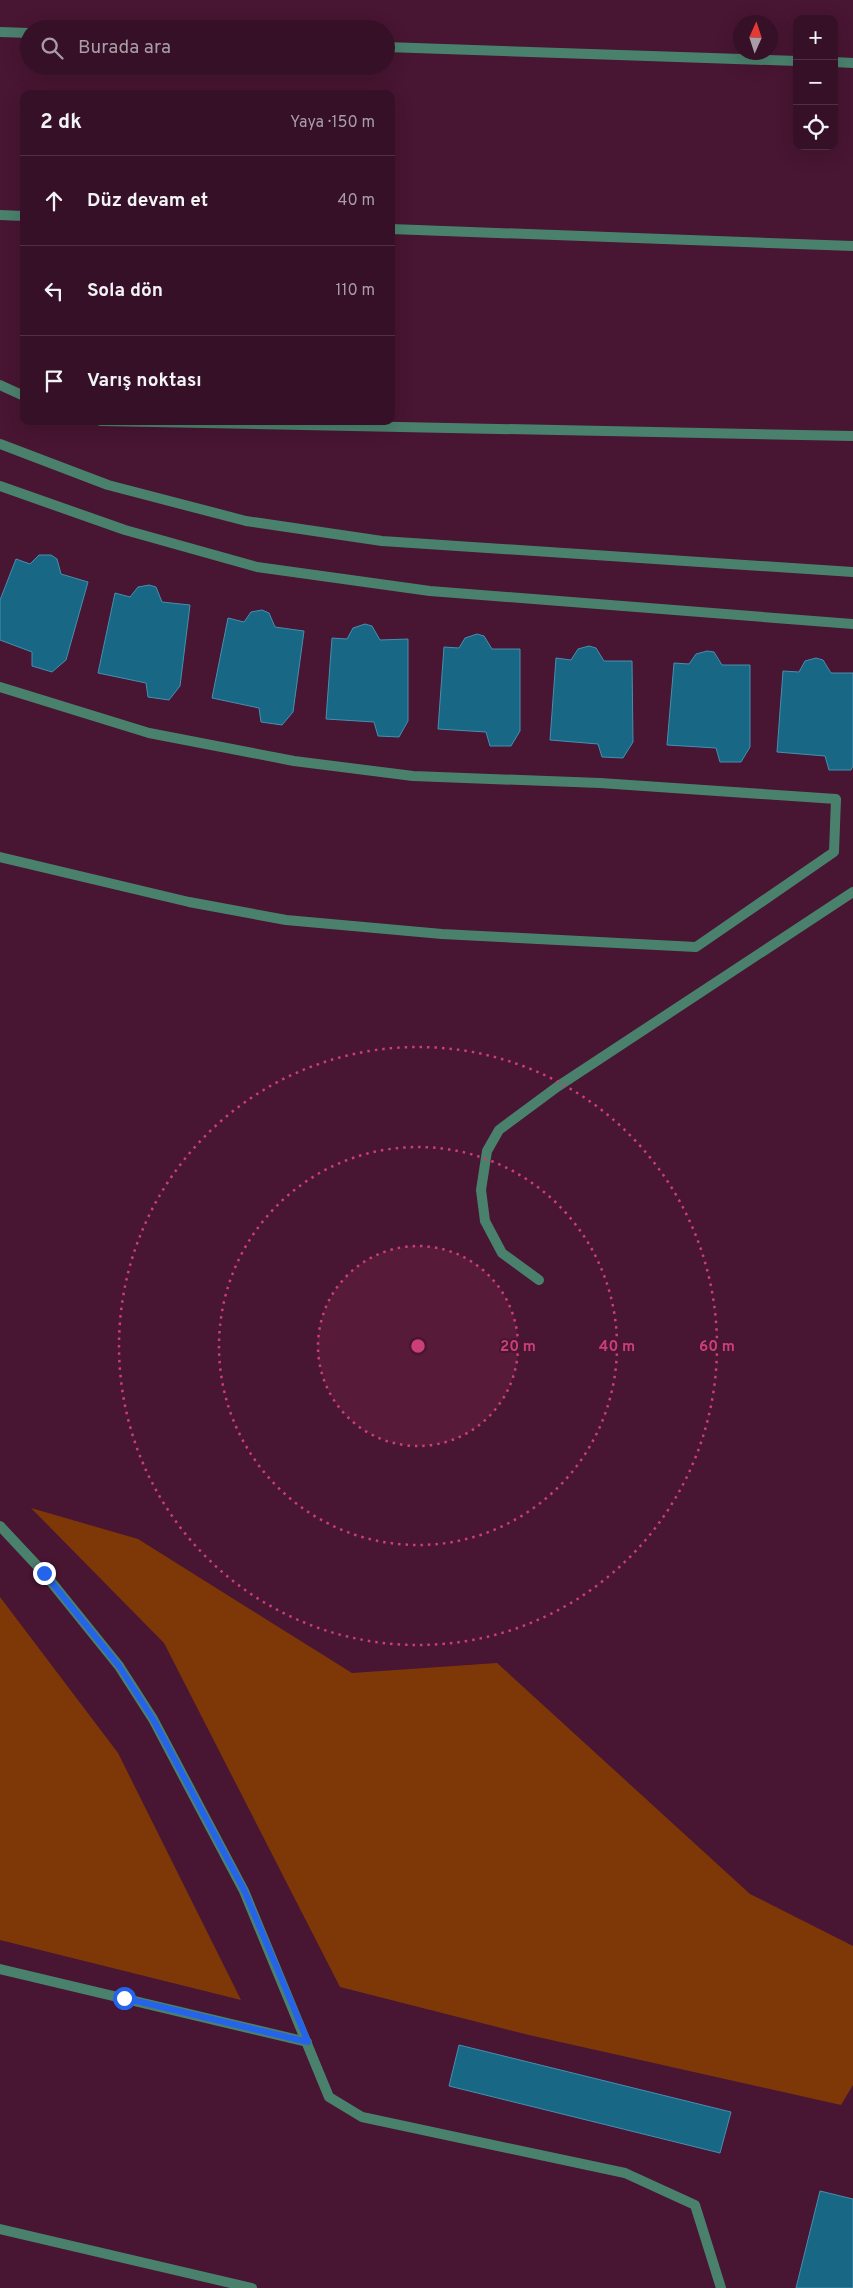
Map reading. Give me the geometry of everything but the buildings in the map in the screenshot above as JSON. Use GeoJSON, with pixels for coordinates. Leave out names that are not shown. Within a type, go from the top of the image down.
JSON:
{"type":"FeatureCollection","features":[{"type":"Feature","properties":{"kind":"street"},"geometry":{"type":"LineString","coordinates":[[0,32],[20,33]]}},
{"type":"Feature","properties":{"kind":"street"},"geometry":{"type":"LineString","coordinates":[[395,47],[793,61]]}},
{"type":"Feature","properties":{"kind":"street"},"geometry":{"type":"LineString","coordinates":[[838,62],[853,63]]}},
{"type":"Feature","properties":{"kind":"street"},"geometry":{"type":"LineString","coordinates":[[0,215],[20,216]]}},
{"type":"Feature","properties":{"kind":"street"},"geometry":{"type":"LineString","coordinates":[[395,229],[853,246]]}},
{"type":"Feature","properties":{"kind":"street"},"geometry":{"type":"LineString","coordinates":[[0,385],[20,394]]}},
{"type":"Feature","properties":{"kind":"street"},"geometry":{"type":"LineString","coordinates":[[302,425],[853,436]]}},
{"type":"Feature","properties":{"kind":"street"},"geometry":{"type":"LineString","coordinates":[[0,444],[108,485],[246,521],[382,540],[853,572]]}},
{"type":"Feature","properties":{"kind":"street"},"geometry":{"type":"LineString","coordinates":[[0,486],[125,530],[257,567],[430,591],[853,624]]}},
{"type":"Feature","properties":{"kind":"street"},"geometry":{"type":"LineString","coordinates":[[0,688],[149,733],[294,761],[413,776],[600,782],[836,799],[834,852],[696,947],[442,934],[286,920],[180,900],[0,857]]}},
{"type":"Feature","properties":{"kind":"street"},"geometry":{"type":"LineString","coordinates":[[539,1280],[502,1253],[485,1221],[481,1190],[487,1151],[499,1130],[558,1087],[853,892]]}},
{"type":"Feature","properties":{"kind":"street"},"geometry":{"type":"LineString","coordinates":[[0,1526],[44,1573],[114,1659],[153,1719],[244,1890],[308,2042],[328,2097],[362,2117],[625,2173],[695,2205],[721,2288]]}},
{"type":"Feature","properties":{"kind":"street"},"geometry":{"type":"LineString","coordinates":[[0,1969],[308,2042]]}},
{"type":"Feature","properties":{"kind":"street"},"geometry":{"type":"LineString","coordinates":[[0,2229],[252,2288]]}},
{"type":"Feature","properties":{"kind":"shaded area"},"geometry":{"type":"Polygon","coordinates":[[[31,1508],[138,1539],[352,1673],[497,1663],[750,1894],[853,1946],[853,2085],[841,2105],[529,2035],[340,1987],[164,1643],[31,1508]]]}},
{"type":"Feature","properties":{"kind":"shaded area"},"geometry":{"type":"Polygon","coordinates":[[[0,1597],[118,1753],[241,2000],[0,1940],[0,1597]]]}},
{"type":"Feature","properties":{"kind":"route"},"geometry":{"type":"LineString","coordinates":[[44,1573],[119,1666],[153,1719],[244,1890],[308,2042],[124,1998]]}}]}
